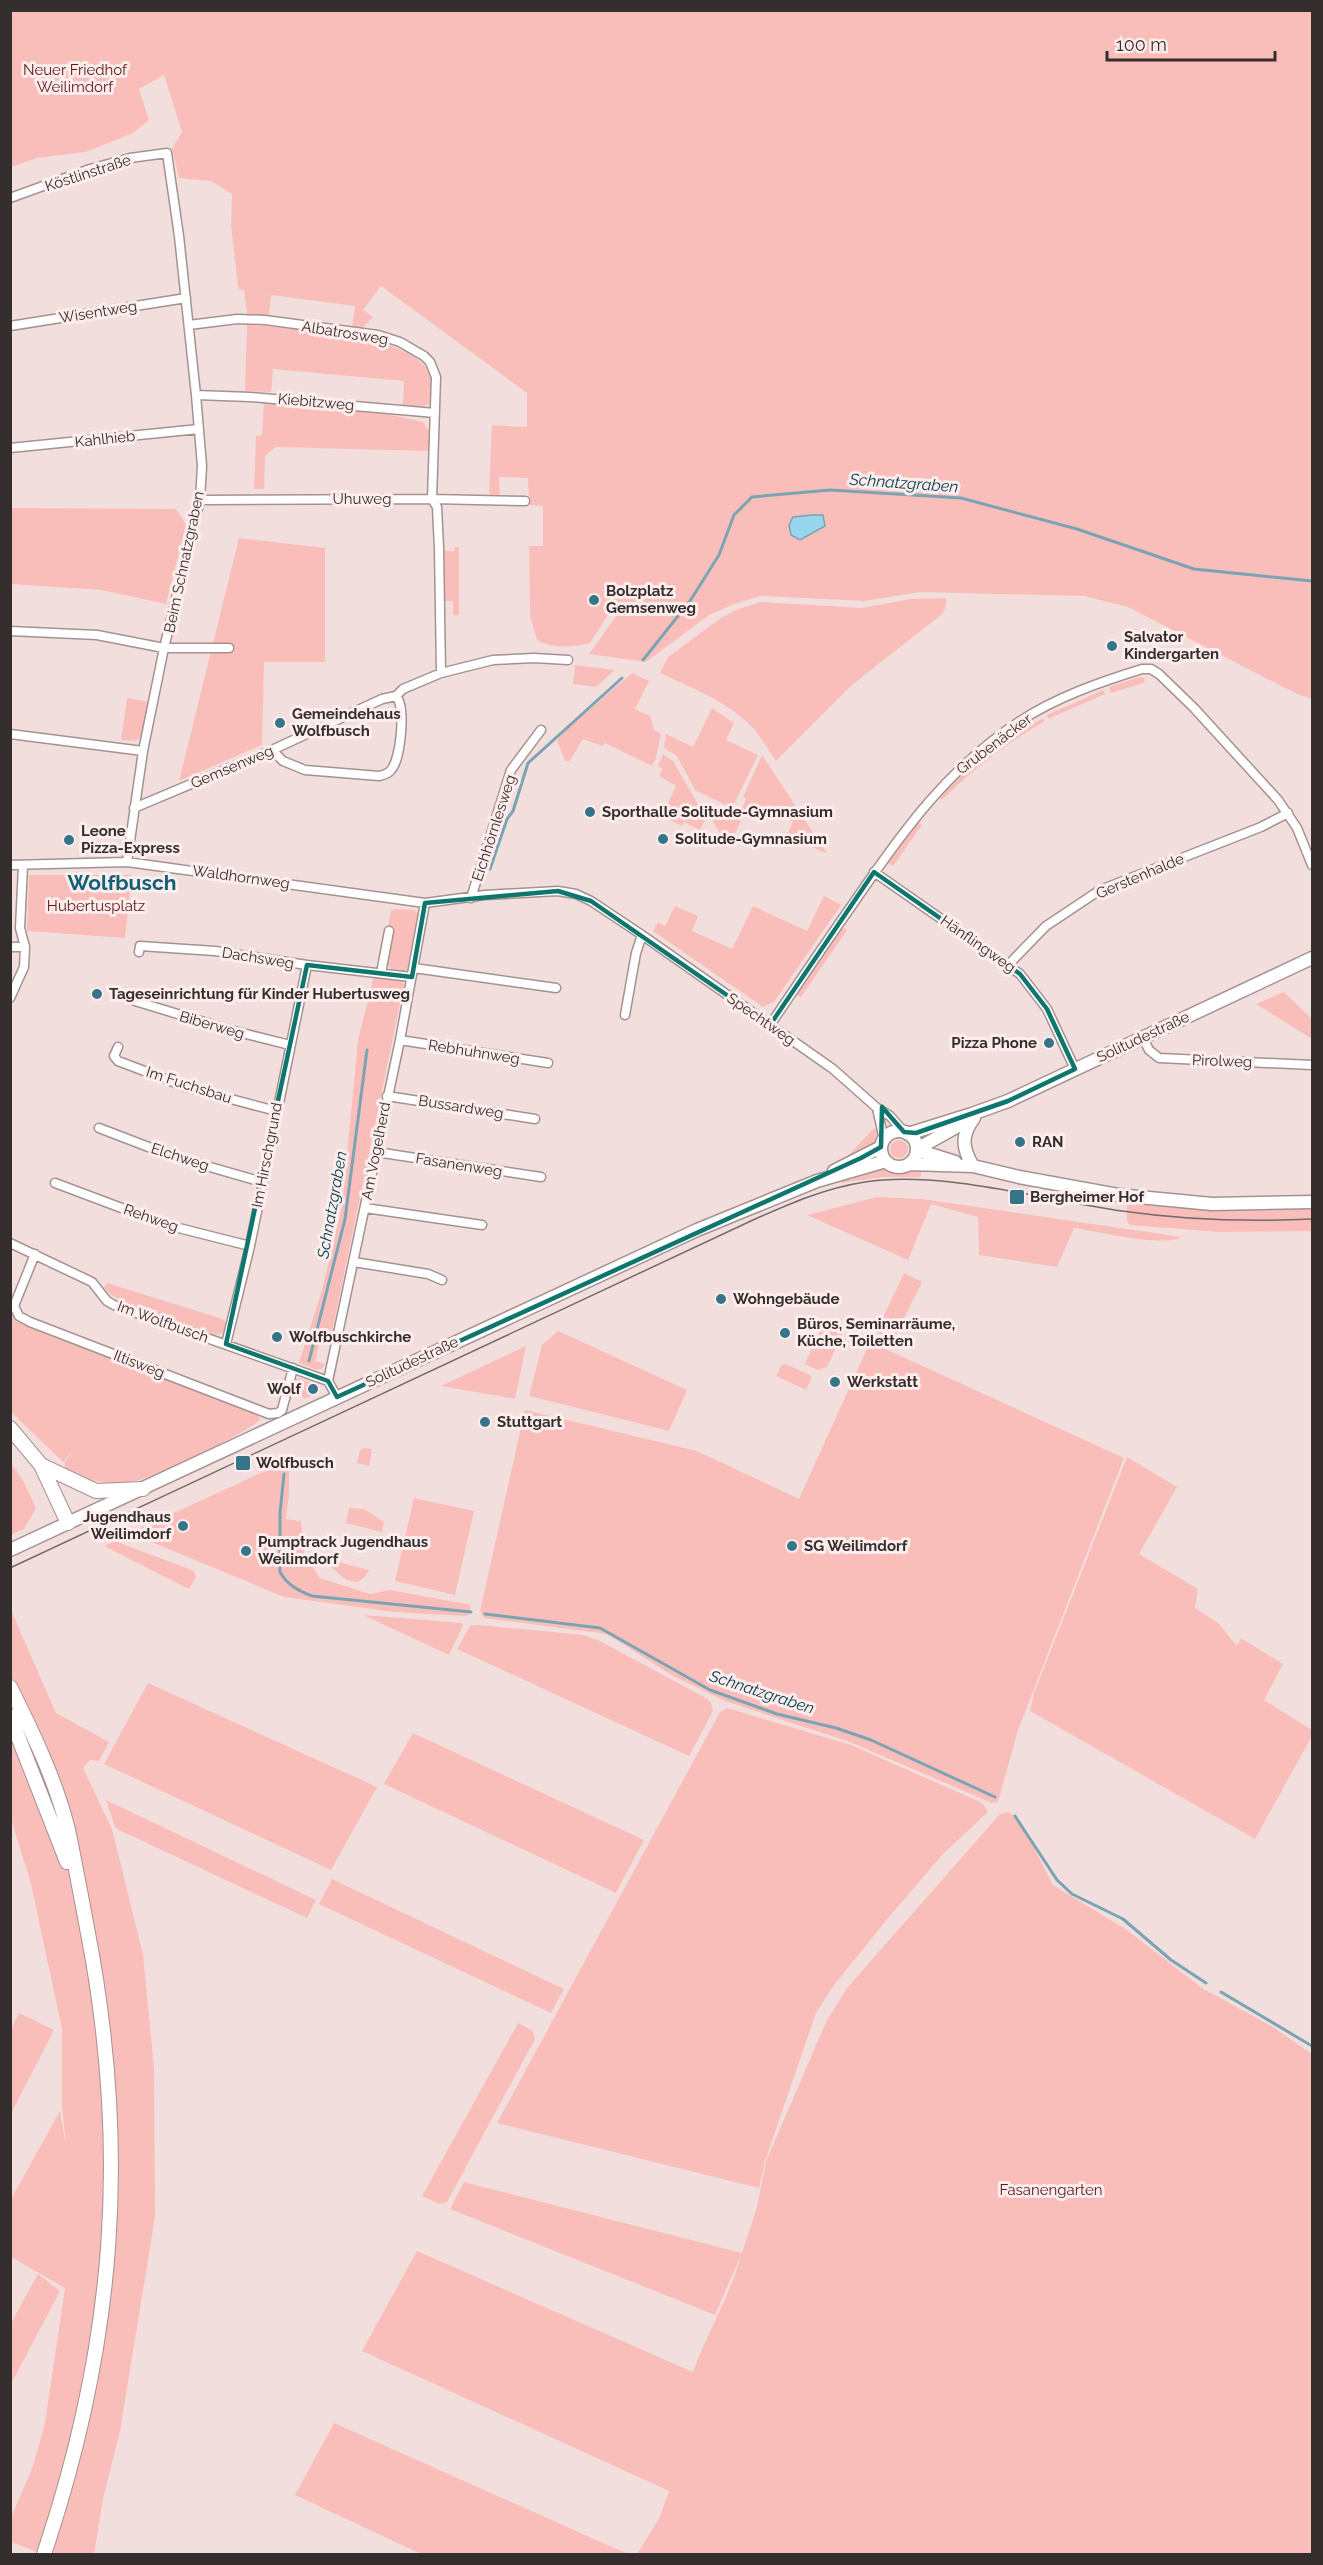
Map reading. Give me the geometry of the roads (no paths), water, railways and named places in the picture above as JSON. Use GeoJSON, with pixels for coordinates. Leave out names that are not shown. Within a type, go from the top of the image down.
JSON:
{"type":"FeatureCollection","features":[{"type":"Feature","properties":{"kind":"main road","name":"Solitudestraße"},"geometry":{"type":"LineString","coordinates":[[906,1133],[976,1113],[1143,1038],[1312,957]]}},
{"type":"Feature","properties":{"kind":"main road","name":"Solitudestraße"},"geometry":{"type":"LineString","coordinates":[[917,1149],[976,1113]]}},
{"type":"Feature","properties":{"kind":"main road"},"geometry":{"type":"LineString","coordinates":[[967,1165],[964,1137],[976,1113]]}},
{"type":"Feature","properties":{"kind":"main road"},"geometry":{"type":"LineString","coordinates":[[910,1164],[917,1149],[914,1140],[906,1133],[893,1133],[882,1144],[885,1161],[897,1167],[910,1164],[967,1165]]}},
{"type":"Feature","properties":{"kind":"main road","name":"Solitudestraße"},"geometry":{"type":"LineString","coordinates":[[817,1181],[882,1144]]}},
{"type":"Feature","properties":{"kind":"main road"},"geometry":{"type":"LineString","coordinates":[[917,1149],[967,1165],[1019,1177],[1118,1195],[1212,1204],[1312,1202]]}},
{"type":"Feature","properties":{"kind":"main road","name":"Solitudestraße"},"geometry":{"type":"LineString","coordinates":[[10,1550],[680,1238],[817,1181],[885,1161]]}},
{"type":"Feature","properties":{"kind":"main road"},"geometry":{"type":"LineString","coordinates":[[10,1428],[41,1465],[68,1523]]}},
{"type":"Feature","properties":{"kind":"main road"},"geometry":{"type":"LineString","coordinates":[[10,1438],[28,1448]]}},
{"type":"Feature","properties":{"kind":"main road"},"geometry":{"type":"LineString","coordinates":[[41,1465],[96,1491],[143,1489]]}},
{"type":"Feature","properties":{"kind":"main road"},"geometry":{"type":"LineString","coordinates":[[10,1687],[42,1755],[64,1820],[82,1903],[105,2038],[112,2145],[112,2205],[100,2325],[75,2454],[44,2554]]}},
{"type":"Feature","properties":{"kind":"main road"},"geometry":{"type":"LineString","coordinates":[[10,1716],[33,1769],[82,1903]]}},
{"type":"Feature","properties":{"kind":"street","name":"Köstlinstraße"},"geometry":{"type":"LineString","coordinates":[[10,198],[90,169],[130,158],[167,153]]}},
{"type":"Feature","properties":{"kind":"street","name":"Beim Schnatzgraben"},"geometry":{"type":"LineString","coordinates":[[127,862],[143,751],[164,648],[200,500],[202,466],[186,298],[167,153]]}},
{"type":"Feature","properties":{"kind":"street","name":"Wisentweg"},"geometry":{"type":"LineString","coordinates":[[10,326],[186,298]]}},
{"type":"Feature","properties":{"kind":"street","name":"Albatrosweg"},"geometry":{"type":"LineString","coordinates":[[189,325],[237,319],[265,321],[378,336],[400,342],[424,356],[436,373],[432,499],[437,507],[441,673]]}},
{"type":"Feature","properties":{"kind":"street","name":"Kiebitzweg"},"geometry":{"type":"LineString","coordinates":[[196,395],[250,397],[435,413]]}},
{"type":"Feature","properties":{"kind":"street","name":"Kahlhieb"},"geometry":{"type":"LineString","coordinates":[[10,448],[199,429]]}},
{"type":"Feature","properties":{"kind":"street","name":"Uhuweg"},"geometry":{"type":"LineString","coordinates":[[200,500],[525,501]]}},
{"type":"Feature","properties":{"kind":"street"},"geometry":{"type":"LineString","coordinates":[[10,631],[97,635],[164,648],[229,648]]}},
{"type":"Feature","properties":{"kind":"street","name":"Gemsenweg"},"geometry":{"type":"LineString","coordinates":[[134,808],[272,750],[382,699],[396,696],[403,689],[441,673],[493,660],[534,658],[568,660]]}},
{"type":"Feature","properties":{"kind":"street","name":"Grubenäcker"},"geometry":{"type":"LineString","coordinates":[[770,1025],[874,872],[932,795],[992,742],[1029,716],[1085,688],[1142,669],[1151,669],[1159,674],[1194,708],[1288,813],[1306,846],[1312,865]]}},
{"type":"Feature","properties":{"kind":"street"},"geometry":{"type":"LineString","coordinates":[[272,750],[284,761],[305,770],[379,776],[387,774],[393,769],[396,760],[402,722],[401,701],[396,696]]}},
{"type":"Feature","properties":{"kind":"street","name":"Eichhörnlesweg"},"geometry":{"type":"LineString","coordinates":[[471,898],[512,770],[541,730]]}},
{"type":"Feature","properties":{"kind":"street"},"geometry":{"type":"LineString","coordinates":[[10,734],[143,751]]}},
{"type":"Feature","properties":{"kind":"street","name":"Gerstenhalde"},"geometry":{"type":"LineString","coordinates":[[1008,965],[1046,926],[1100,890],[1262,826],[1288,813]]}},
{"type":"Feature","properties":{"kind":"street","name":"Waldhornweg"},"geometry":{"type":"LineString","coordinates":[[10,865],[127,862],[425,903],[471,898]]}},
{"type":"Feature","properties":{"kind":"street"},"geometry":{"type":"LineString","coordinates":[[10,998],[24,967],[25,947],[20,928],[23,866]]}},
{"type":"Feature","properties":{"kind":"street","name":"Hänflingweg"},"geometry":{"type":"LineString","coordinates":[[874,872],[1020,974],[1047,1010],[1075,1069]]}},
{"type":"Feature","properties":{"kind":"street","name":"Spechtweg"},"geometry":{"type":"LineString","coordinates":[[471,898],[485,895],[558,891],[576,894],[591,901],[833,1069],[877,1108],[890,1116],[906,1133]]}},
{"type":"Feature","properties":{"kind":"street","name":"Am Vogelherd"},"geometry":{"type":"LineString","coordinates":[[328,1380],[400,1040],[425,903]]}},
{"type":"Feature","properties":{"kind":"street"},"geometry":{"type":"LineString","coordinates":[[381,973],[388,931]]}},
{"type":"Feature","properties":{"kind":"street"},"geometry":{"type":"LineString","coordinates":[[625,1015],[636,953],[642,935]]}},
{"type":"Feature","properties":{"kind":"street","name":"Dachsweg"},"geometry":{"type":"LineString","coordinates":[[139,952],[140,946],[215,951],[307,965],[556,988]]}},
{"type":"Feature","properties":{"kind":"street"},"geometry":{"type":"LineString","coordinates":[[10,947],[25,947]]}},
{"type":"Feature","properties":{"kind":"street","name":"Im Hirschgrund"},"geometry":{"type":"LineString","coordinates":[[226,1344],[250,1246],[307,965]]}},
{"type":"Feature","properties":{"kind":"street","name":"Biberweg"},"geometry":{"type":"LineString","coordinates":[[135,1001],[218,1027],[290,1045]]}},
{"type":"Feature","properties":{"kind":"street","name":"Pirolweg"},"geometry":{"type":"LineString","coordinates":[[1143,1038],[1149,1050],[1159,1058],[1312,1065]]}},
{"type":"Feature","properties":{"kind":"street","name":"Rebhuhnweg"},"geometry":{"type":"LineString","coordinates":[[400,1040],[548,1063]]}},
{"type":"Feature","properties":{"kind":"street","name":"Im Fuchsbau"},"geometry":{"type":"LineString","coordinates":[[118,1047],[114,1056],[118,1061],[189,1088],[276,1111]]}},
{"type":"Feature","properties":{"kind":"street","name":"Bussardweg"},"geometry":{"type":"LineString","coordinates":[[387,1096],[535,1119]]}},
{"type":"Feature","properties":{"kind":"street"},"geometry":{"type":"LineString","coordinates":[[877,1108],[882,1144]]}},
{"type":"Feature","properties":{"kind":"street","name":"Elchweg"},"geometry":{"type":"LineString","coordinates":[[99,1128],[172,1156],[262,1182]]}},
{"type":"Feature","properties":{"kind":"street","name":"Fasanenweg"},"geometry":{"type":"LineString","coordinates":[[376,1152],[541,1177]]}},
{"type":"Feature","properties":{"kind":"street","name":"Rehweg"},"geometry":{"type":"LineString","coordinates":[[55,1183],[167,1226],[250,1246]]}},
{"type":"Feature","properties":{"kind":"street"},"geometry":{"type":"LineString","coordinates":[[365,1208],[482,1225]]}},
{"type":"Feature","properties":{"kind":"street","name":"Im Wolfbusch"},"geometry":{"type":"LineString","coordinates":[[10,1243],[92,1282],[107,1301],[114,1305],[328,1380]]}},
{"type":"Feature","properties":{"kind":"street","name":"Iltisweg"},"geometry":{"type":"LineString","coordinates":[[35,1254],[14,1306],[19,1316],[263,1412],[278,1413],[282,1410],[293,1368]]}},
{"type":"Feature","properties":{"kind":"street"},"geometry":{"type":"LineString","coordinates":[[354,1262],[428,1274],[442,1280]]}},
{"type":"Feature","properties":{"kind":"street"},"geometry":{"type":"LineString","coordinates":[[328,1380],[337,1397]]}},
{"type":"Feature","properties":{"kind":"water"},"geometry":{"type":"Polygon","coordinates":[[[823,515],[825,526],[800,540],[791,535],[789,525],[793,517],[823,515]]]}},
{"type":"Feature","properties":{"kind":"waterway","name":"Schnatzgraben"},"geometry":{"type":"LineString","coordinates":[[643,660],[690,601],[719,555],[734,515],[752,497],[830,490],[961,498],[1077,529],[1194,569],[1312,581]]}},
{"type":"Feature","properties":{"kind":"waterway","name":"Schnatzgraben"},"geometry":{"type":"LineString","coordinates":[[490,869],[507,819],[513,811],[528,763],[622,678]]}},
{"type":"Feature","properties":{"kind":"waterway","name":"Schnatzgraben"},"geometry":{"type":"LineString","coordinates":[[309,1361],[345,1219],[367,1050]]}},
{"type":"Feature","properties":{"kind":"waterway","name":"Schnatzgraben"},"geometry":{"type":"LineString","coordinates":[[284,1474],[280,1513],[280,1572],[294,1587],[312,1596],[471,1612]]}},
{"type":"Feature","properties":{"kind":"waterway","name":"Schnatzgraben"},"geometry":{"type":"LineString","coordinates":[[485,1614],[600,1628],[710,1690],[777,1714],[836,1728],[871,1740],[995,1797]]}},
{"type":"Feature","properties":{"kind":"waterway","name":"Schnatzgraben"},"geometry":{"type":"LineString","coordinates":[[1015,1816],[1057,1880],[1072,1894],[1123,1919],[1171,1960],[1206,1983]]}},
{"type":"Feature","properties":{"kind":"waterway","name":"Schnatzgraben"},"geometry":{"type":"LineString","coordinates":[[1221,1992],[1312,2046]]}},
{"type":"Feature","properties":{"kind":"tram line"},"geometry":{"type":"LineString","coordinates":[[10,1568],[753,1220],[821,1192],[865,1182],[895,1179],[927,1180],[993,1188],[1122,1211],[1169,1216],[1241,1220],[1312,1219]]}},
{"type":"Feature","properties":{"kind":"place","name":"Bolzplatz Gemsenweg"},"geometry":{"type":"Point","coordinates":[594,600]}},
{"type":"Feature","properties":{"kind":"place","name":"Salvator Kindergarten"},"geometry":{"type":"Point","coordinates":[1112,646]}},
{"type":"Feature","properties":{"kind":"place","name":"Gemeindehaus Wolfbusch"},"geometry":{"type":"Point","coordinates":[280,723]}},
{"type":"Feature","properties":{"kind":"place","name":"Sporthalle Solitude-Gymnasium"},"geometry":{"type":"Point","coordinates":[590,812]}},
{"type":"Feature","properties":{"kind":"place","name":"Solitude-Gymnasium"},"geometry":{"type":"Point","coordinates":[663,839]}},
{"type":"Feature","properties":{"kind":"place","name":"Leone Pizza-Express"},"geometry":{"type":"Point","coordinates":[69,840]}},
{"type":"Feature","properties":{"kind":"place","name":"Tageseinrichtung für Kinder Hubertusweg"},"geometry":{"type":"Point","coordinates":[97,994]}},
{"type":"Feature","properties":{"kind":"place","name":"Pizza Phone"},"geometry":{"type":"Point","coordinates":[1049,1043]}},
{"type":"Feature","properties":{"kind":"place","name":"RAN"},"geometry":{"type":"Point","coordinates":[1020,1142]}},
{"type":"Feature","properties":{"kind":"place","name":"Bergheimer Hof"},"geometry":{"type":"Point","coordinates":[1017,1197]}},
{"type":"Feature","properties":{"kind":"place","name":"Wohngebäude"},"geometry":{"type":"Point","coordinates":[721,1299]}},
{"type":"Feature","properties":{"kind":"place","name":"Büros, Seminarräume, Küche, Toiletten"},"geometry":{"type":"Point","coordinates":[785,1333]}},
{"type":"Feature","properties":{"kind":"place","name":"Wolfbuschkirche"},"geometry":{"type":"Point","coordinates":[277,1337]}},
{"type":"Feature","properties":{"kind":"place","name":"Werkstatt"},"geometry":{"type":"Point","coordinates":[835,1382]}},
{"type":"Feature","properties":{"kind":"place","name":"Wolf"},"geometry":{"type":"Point","coordinates":[313,1389]}},
{"type":"Feature","properties":{"kind":"place","name":"Stuttgart"},"geometry":{"type":"Point","coordinates":[485,1422]}},
{"type":"Feature","properties":{"kind":"place","name":"Wolfbusch"},"geometry":{"type":"Point","coordinates":[243,1463]}},
{"type":"Feature","properties":{"kind":"place","name":"Jugendhaus Weilimdorf"},"geometry":{"type":"Point","coordinates":[183,1526]}},
{"type":"Feature","properties":{"kind":"place","name":"SG Weilimdorf"},"geometry":{"type":"Point","coordinates":[792,1546]}},
{"type":"Feature","properties":{"kind":"place","name":"Pumptrack Jugendhaus Weilimdorf"},"geometry":{"type":"Point","coordinates":[246,1551]}},
{"type":"Feature","properties":{"kind":"district","name":"Wolfbusch"},"geometry":{"type":"Point","coordinates":[122,882]}},
{"type":"Feature","properties":{"kind":"park label","name":"Neuer Friedhof Weilimdorf"},"geometry":{"type":"Point","coordinates":[75,78]}},
{"type":"Feature","properties":{"kind":"park label","name":"Hubertusplatz"},"geometry":{"type":"Point","coordinates":[96,906]}},
{"type":"Feature","properties":{"kind":"park label","name":"Fasanengarten"},"geometry":{"type":"Point","coordinates":[1051,2190]}}]}
